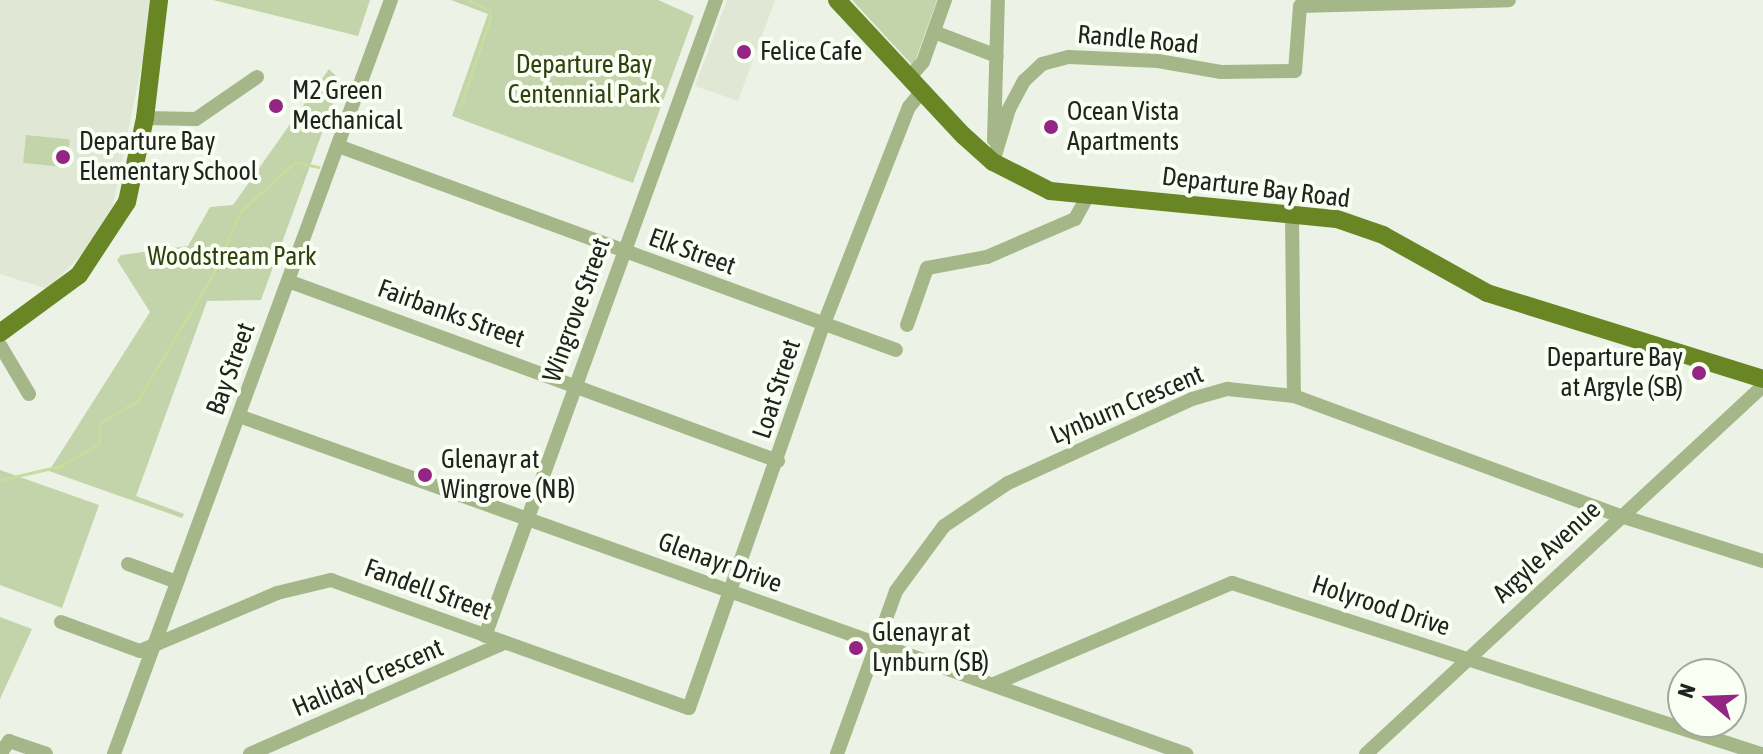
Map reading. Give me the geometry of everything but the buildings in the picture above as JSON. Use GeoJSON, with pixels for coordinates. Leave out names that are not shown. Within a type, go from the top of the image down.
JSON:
{"type":"FeatureCollection","features":[{"type":"Feature","properties":{"kind":"main road"},"geometry":{"type":"LineString","coordinates":[[0,333],[63,289],[102,247],[127,202],[145,118],[159,0]]}},
{"type":"Feature","properties":{"kind":"main road","name":"Departure Bay Road"},"geometry":{"type":"LineString","coordinates":[[837,0],[915,85],[993,162],[1050,191],[1086,199],[1208,203],[1337,219],[1383,235],[1487,293],[1763,379]]}},
{"type":"Feature","properties":{"kind":"street","name":"Bay Street"},"geometry":{"type":"LineString","coordinates":[[114,754],[391,0]]}},
{"type":"Feature","properties":{"kind":"street","name":"Wingrove Street"},"geometry":{"type":"LineString","coordinates":[[485,636],[716,0]]}},
{"type":"Feature","properties":{"kind":"street","name":"Loat Street"},"geometry":{"type":"LineString","coordinates":[[689,708],[732,594],[823,326],[909,107],[945,0]]}},
{"type":"Feature","properties":{"kind":"street"},"geometry":{"type":"LineString","coordinates":[[993,162],[998,0]]}},
{"type":"Feature","properties":{"kind":"street","name":"Randle Road"},"geometry":{"type":"LineString","coordinates":[[993,162],[1009,109],[1024,81],[1042,64],[1069,57],[1158,61],[1221,72],[1295,71],[1300,6],[1509,0]]}},
{"type":"Feature","properties":{"kind":"street"},"geometry":{"type":"LineString","coordinates":[[934,32],[997,56]]}},
{"type":"Feature","properties":{"kind":"street"},"geometry":{"type":"LineString","coordinates":[[145,118],[196,119],[257,77]]}},
{"type":"Feature","properties":{"kind":"street","name":"Elk Street"},"geometry":{"type":"LineString","coordinates":[[338,146],[623,253],[896,350]]}},
{"type":"Feature","properties":{"kind":"street"},"geometry":{"type":"LineString","coordinates":[[907,325],[927,268],[987,257],[1075,219],[1086,199]]}},
{"type":"Feature","properties":{"kind":"street"},"geometry":{"type":"LineString","coordinates":[[1292,213],[1294,396]]}},
{"type":"Feature","properties":{"kind":"street","name":"Fairbanks Street"},"geometry":{"type":"LineString","coordinates":[[288,281],[778,461]]}},
{"type":"Feature","properties":{"kind":"street"},"geometry":{"type":"LineString","coordinates":[[0,345],[29,394]]}},
{"type":"Feature","properties":{"kind":"street","name":"Argyle Avenue"},"geometry":{"type":"LineString","coordinates":[[1366,754],[1763,386]]}},
{"type":"Feature","properties":{"kind":"street","name":"Lynburn Crescent"},"geometry":{"type":"LineString","coordinates":[[837,754],[896,591],[920,554],[973,503],[1192,399],[1228,389],[1294,396],[1621,516],[1763,561]]}},
{"type":"Feature","properties":{"kind":"street","name":"Glenayr Drive"},"geometry":{"type":"LineString","coordinates":[[239,416],[1186,754]]}},
{"type":"Feature","properties":{"kind":"street"},"geometry":{"type":"LineString","coordinates":[[128,564],[177,582]]}},
{"type":"Feature","properties":{"kind":"street","name":"Fandell Street"},"geometry":{"type":"LineString","coordinates":[[152,646],[277,593],[331,580],[689,708]]}},
{"type":"Feature","properties":{"kind":"street","name":"Holyrood Drive"},"geometry":{"type":"LineString","coordinates":[[994,684],[1232,583],[1761,754]]}},
{"type":"Feature","properties":{"kind":"street"},"geometry":{"type":"LineString","coordinates":[[61,622],[140,651],[152,646]]}},
{"type":"Feature","properties":{"kind":"street","name":"Haliday Crescent"},"geometry":{"type":"LineString","coordinates":[[250,754],[504,643]]}},
{"type":"Feature","properties":{"kind":"street"},"geometry":{"type":"LineString","coordinates":[[0,754],[9,741],[46,754]]}},
{"type":"Feature","properties":{"kind":"shaded area","name":"Departure Bay Elementary School"},"geometry":{"type":"Polygon","coordinates":[[[0,0],[155,0],[113,205],[84,252],[48,289],[0,274],[0,0]]]}},
{"type":"Feature","properties":{"kind":"shaded area"},"geometry":{"type":"Polygon","coordinates":[[[727,0],[775,0],[738,101],[695,86],[727,0]]]}},
{"type":"Feature","properties":{"kind":"green space"},"geometry":{"type":"Polygon","coordinates":[[[213,0],[370,0],[358,36],[213,0]]]}},
{"type":"Feature","properties":{"kind":"green space","name":"Departure Bay Centennial Park"},"geometry":{"type":"Polygon","coordinates":[[[451,0],[658,0],[694,16],[633,183],[452,116],[488,14],[451,0]]]}},
{"type":"Feature","properties":{"kind":"green space"},"geometry":{"type":"Polygon","coordinates":[[[852,0],[937,0],[913,67],[913,66],[852,0]]]}},
{"type":"Feature","properties":{"kind":"green space","name":"Woodstream Park"},"geometry":{"type":"Polygon","coordinates":[[[329,69],[341,81],[261,300],[207,301],[136,496],[184,514],[182,518],[49,471],[150,312],[117,260],[121,255],[188,246],[210,207],[233,205],[329,69]]]}},
{"type":"Feature","properties":{"kind":"green space"},"geometry":{"type":"Polygon","coordinates":[[[26,135],[70,140],[67,167],[23,163],[26,135]]]}},
{"type":"Feature","properties":{"kind":"green space"},"geometry":{"type":"Polygon","coordinates":[[[0,470],[99,505],[62,608],[0,585],[0,470]]]}},
{"type":"Feature","properties":{"kind":"green space"},"geometry":{"type":"Polygon","coordinates":[[[0,617],[32,629],[0,699],[0,617]]]}},
{"type":"Feature","properties":{"kind":"waterway"},"geometry":{"type":"LineString","coordinates":[[460,107],[490,19],[490,11],[469,0]]}},
{"type":"Feature","properties":{"kind":"waterway"},"geometry":{"type":"LineString","coordinates":[[0,480],[60,466],[99,444],[100,423],[137,401],[211,278],[241,211],[295,162],[318,167]]}},
{"type":"Feature","properties":{"kind":"place","name":"Felice Cafe"},"geometry":{"type":"Point","coordinates":[744,52]}},
{"type":"Feature","properties":{"kind":"place","name":"M2 Green Mechanical"},"geometry":{"type":"Point","coordinates":[276,106]}},
{"type":"Feature","properties":{"kind":"place","name":"Ocean Vista Apartments"},"geometry":{"type":"Point","coordinates":[1051,127]}},
{"type":"Feature","properties":{"kind":"place","name":"Departure Bay Elementary School"},"geometry":{"type":"Point","coordinates":[63,157]}},
{"type":"Feature","properties":{"kind":"place","name":"Departure Bay at Argyle (SB)"},"geometry":{"type":"Point","coordinates":[1699,373]}},
{"type":"Feature","properties":{"kind":"place","name":"Glenayr at Wingrove (NB)"},"geometry":{"type":"Point","coordinates":[425,475]}},
{"type":"Feature","properties":{"kind":"place","name":"Glenayr at Lynburn (SB)"},"geometry":{"type":"Point","coordinates":[856,648]}}]}
